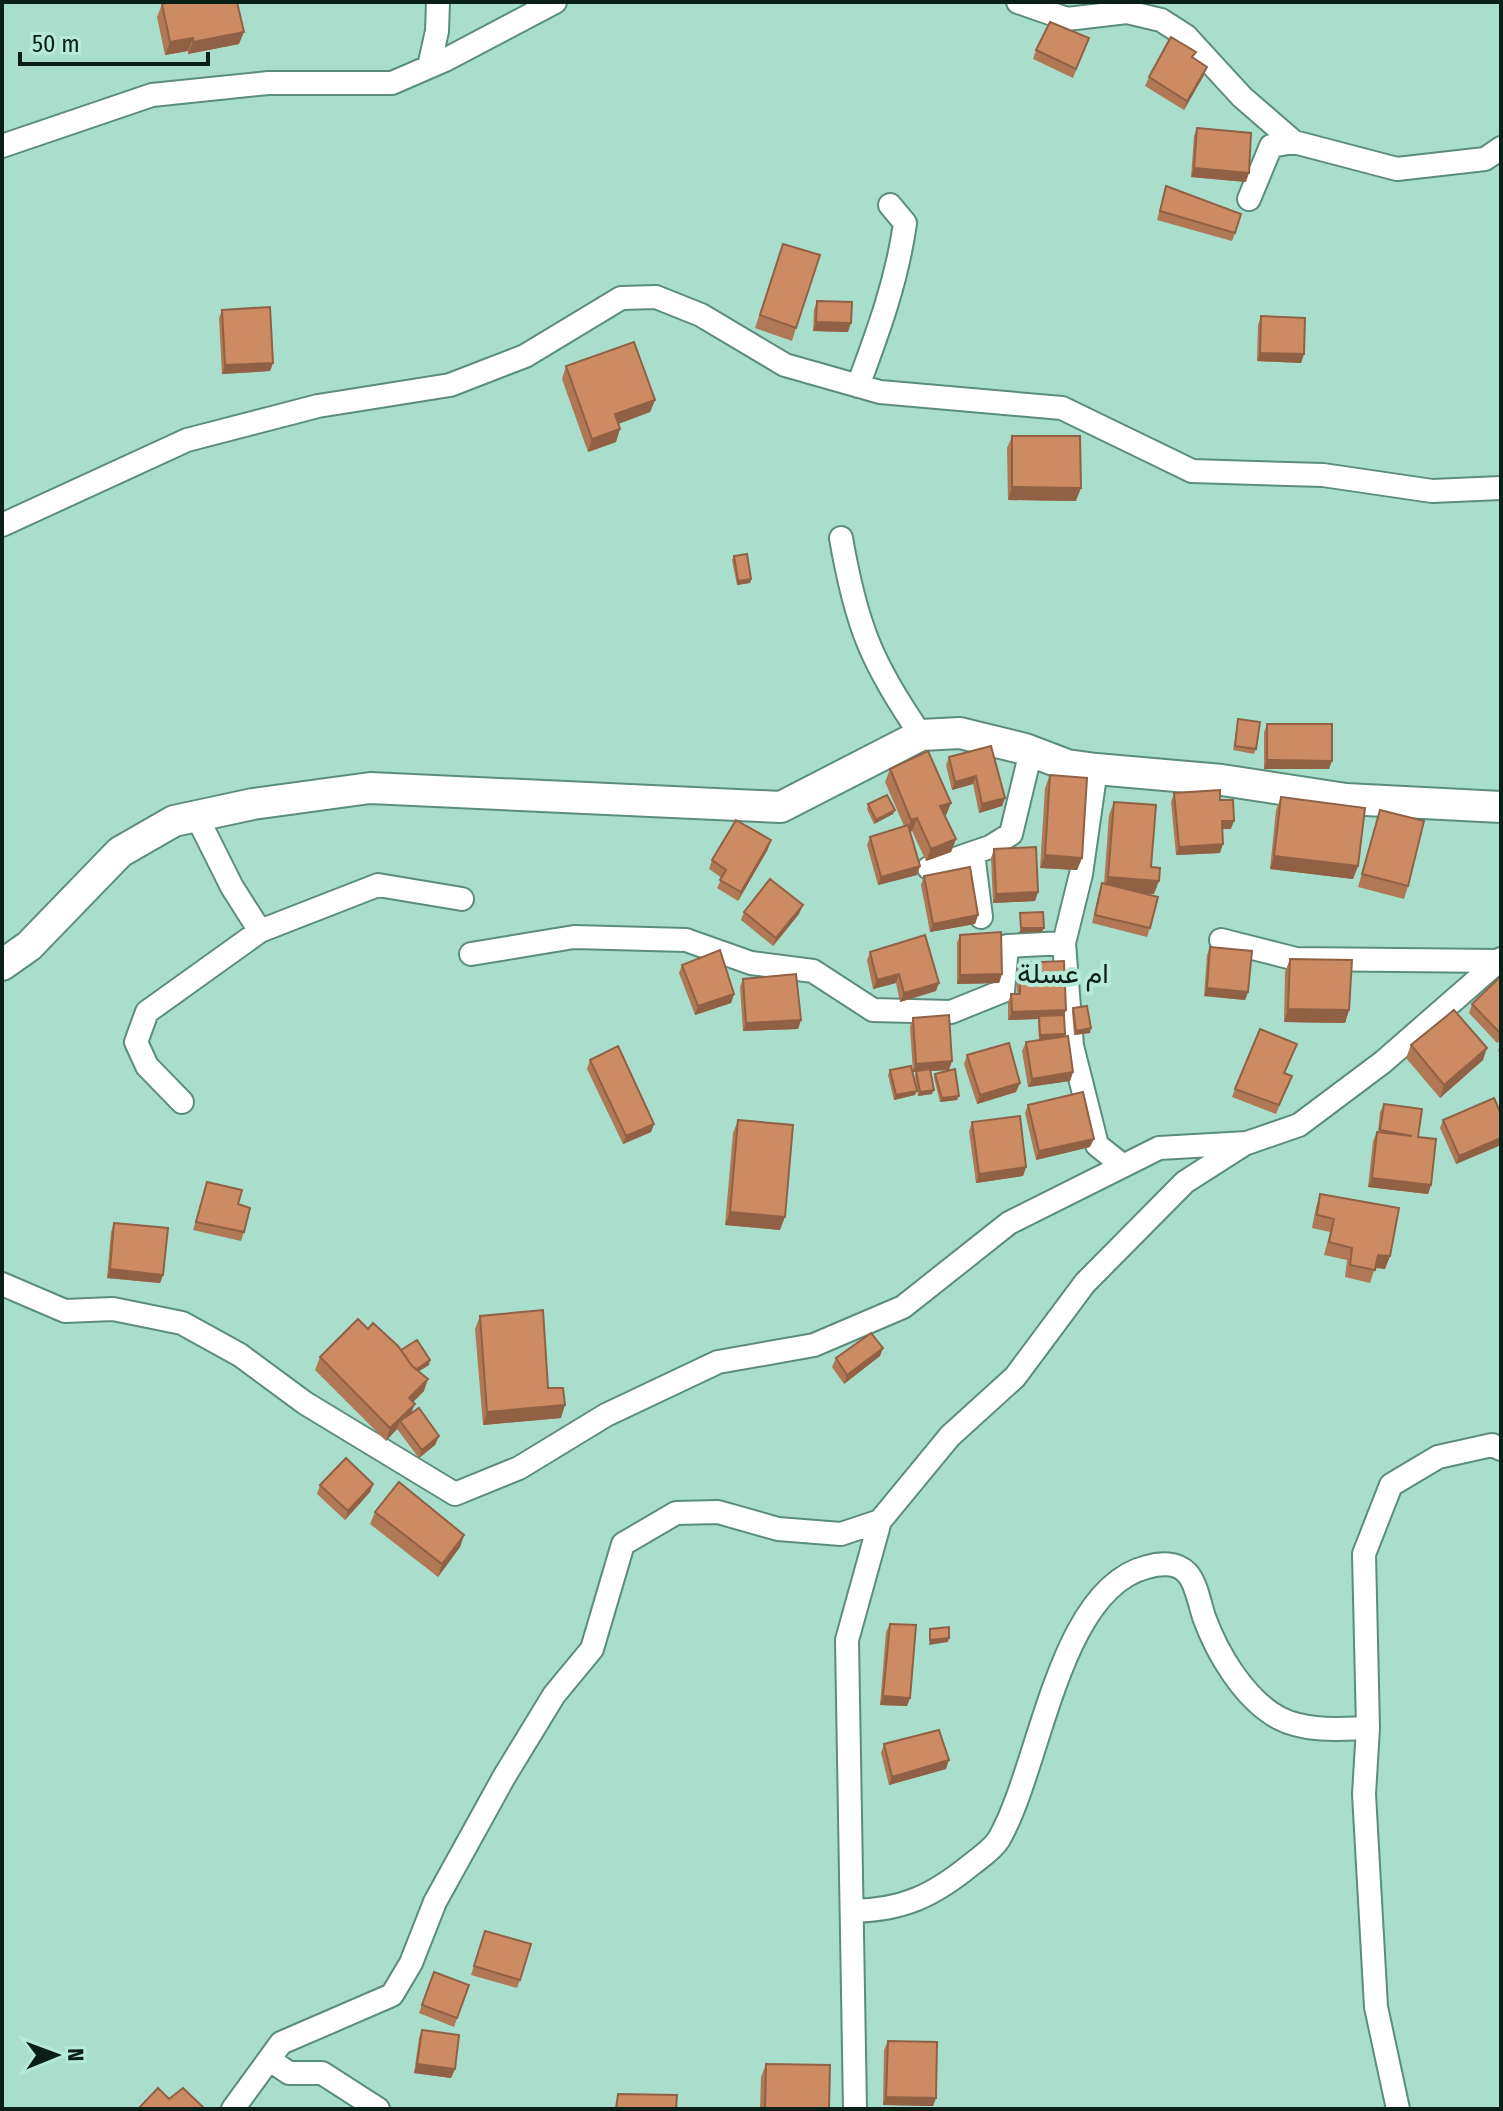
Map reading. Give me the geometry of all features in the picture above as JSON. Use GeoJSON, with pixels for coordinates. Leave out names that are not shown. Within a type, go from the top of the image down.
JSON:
{"type":"FeatureCollection","features":[{"type":"Feature","properties":{"kind":"street"},"geometry":{"type":"LineString","coordinates":[[429,67],[437,31],[438,2]]}},
{"type":"Feature","properties":{"kind":"street"},"geometry":{"type":"LineString","coordinates":[[2,146],[152,95],[268,83],[392,83],[555,2]]}},
{"type":"Feature","properties":{"kind":"street"},"geometry":{"type":"LineString","coordinates":[[1018,2],[1067,19],[1127,12]]}},
{"type":"Feature","properties":{"kind":"street"},"geometry":{"type":"LineString","coordinates":[[1092,2],[1161,20],[1186,36],[1242,97],[1294,142]]}},
{"type":"Feature","properties":{"kind":"street"},"geometry":{"type":"LineString","coordinates":[[1249,199],[1271,146],[1294,142],[1397,169],[1485,159],[1501,148]]}},
{"type":"Feature","properties":{"kind":"street"},"geometry":{"type":"LineString","coordinates":[[858,386],[894,288],[901,249],[905,223],[890,205]]}},
{"type":"Feature","properties":{"kind":"street"},"geometry":{"type":"LineString","coordinates":[[2,525],[187,440],[318,406],[450,385],[525,356],[621,298],[656,297],[701,315],[785,365],[880,392],[1062,408],[1192,471],[1323,475],[1432,491],[1501,488]]}},
{"type":"Feature","properties":{"kind":"street"},"geometry":{"type":"LineString","coordinates":[[841,538],[851,593],[869,652],[921,735]]}},
{"type":"Feature","properties":{"kind":"street"},"geometry":{"type":"LineString","coordinates":[[2,965],[29,946],[120,852],[174,821],[253,804],[370,788],[781,807],[921,735],[960,733],[1031,751],[1067,765],[1096,769],[1222,780],[1346,799],[1501,807]]}},
{"type":"Feature","properties":{"kind":"street"},"geometry":{"type":"LineString","coordinates":[[929,868],[973,853],[1011,834],[1031,751]]}},
{"type":"Feature","properties":{"kind":"street"},"geometry":{"type":"LineString","coordinates":[[1096,769],[1081,874],[1064,943],[1072,1046],[1097,1145],[1122,1165]]}},
{"type":"Feature","properties":{"kind":"street"},"geometry":{"type":"LineString","coordinates":[[197,817],[232,887],[260,931]]}},
{"type":"Feature","properties":{"kind":"street"},"geometry":{"type":"LineString","coordinates":[[973,853],[981,917]]}},
{"type":"Feature","properties":{"kind":"street"},"geometry":{"type":"LineString","coordinates":[[182,1102],[147,1066],[136,1042],[147,1012],[260,931],[378,885],[462,899]]}},
{"type":"Feature","properties":{"kind":"street"},"geometry":{"type":"LineString","coordinates":[[471,954],[574,937],[686,940],[751,963],[813,971],[873,1010],[951,1012],[1003,991],[1007,946],[1064,943]]}},
{"type":"Feature","properties":{"kind":"street"},"geometry":{"type":"LineString","coordinates":[[1221,940],[1296,959],[1500,960]]}},
{"type":"Feature","properties":{"kind":"street"},"geometry":{"type":"LineString","coordinates":[[855,2109],[847,1640],[880,1521],[950,1436],[1015,1377],[1085,1283],[1185,1182],[1247,1143],[1299,1125],[1383,1062],[1500,960]]}},
{"type":"Feature","properties":{"kind":"street"},"geometry":{"type":"LineString","coordinates":[[2,1284],[65,1311],[113,1309],[182,1323],[240,1355],[373,1446],[455,1494],[519,1468],[606,1415],[718,1362],[814,1345],[903,1307],[1009,1223],[1159,1148],[1247,1143]]}},
{"type":"Feature","properties":{"kind":"street"},"geometry":{"type":"LineString","coordinates":[[1398,2109],[1376,2007],[1364,1794],[1368,1728],[1364,1554],[1391,1485],[1438,1457],[1492,1445],[1501,1449]]}},
{"type":"Feature","properties":{"kind":"street"},"geometry":{"type":"LineString","coordinates":[[233,2109],[281,2043],[392,1995],[411,1963],[435,1902],[504,1777],[554,1695],[592,1649],[623,1544],[676,1513],[718,1512],[778,1529],[841,1534],[880,1521]]}},
{"type":"Feature","properties":{"kind":"street"},"geometry":{"type":"LineString","coordinates":[[852,1911],[890,1910],[943,1888],[997,1843],[1019,1796],[1076,1632],[1095,1600],[1121,1578],[1147,1567],[1175,1564],[1189,1574],[1208,1628],[1245,1691],[1279,1718],[1324,1730],[1368,1728]]}},
{"type":"Feature","properties":{"kind":"street"},"geometry":{"type":"LineString","coordinates":[[270,2060],[289,2073],[322,2073],[378,2109]]}},
{"type":"Feature","properties":{"kind":"building"},"geometry":{"type":"Polygon","coordinates":[[[237,2],[244,32],[193,42],[193,38],[170,42],[162,4],[237,2]]]}},
{"type":"Feature","properties":{"kind":"building"},"geometry":{"type":"Polygon","coordinates":[[[1050,22],[1089,38],[1076,69],[1036,50],[1050,22]]]}},
{"type":"Feature","properties":{"kind":"building"},"geometry":{"type":"Polygon","coordinates":[[[1171,37],[1196,52],[1192,57],[1207,67],[1187,101],[1149,77],[1171,37]]]}},
{"type":"Feature","properties":{"kind":"building"},"geometry":{"type":"Polygon","coordinates":[[[1197,128],[1251,133],[1249,173],[1194,168],[1197,128]]]}},
{"type":"Feature","properties":{"kind":"building"},"geometry":{"type":"Polygon","coordinates":[[[1166,186],[1241,214],[1235,233],[1160,211],[1166,186]]]}},
{"type":"Feature","properties":{"kind":"building"},"geometry":{"type":"Polygon","coordinates":[[[783,244],[820,255],[796,328],[760,315],[783,244]]]}},
{"type":"Feature","properties":{"kind":"building"},"geometry":{"type":"Polygon","coordinates":[[[817,301],[852,302],[851,323],[816,322],[817,301]]]}},
{"type":"Feature","properties":{"kind":"building"},"geometry":{"type":"Polygon","coordinates":[[[270,307],[273,363],[225,365],[222,310],[270,307]]]}},
{"type":"Feature","properties":{"kind":"building"},"geometry":{"type":"Polygon","coordinates":[[[1261,316],[1305,318],[1304,354],[1260,353],[1261,316]]]}},
{"type":"Feature","properties":{"kind":"building"},"geometry":{"type":"Polygon","coordinates":[[[634,342],[655,400],[615,414],[620,429],[592,439],[566,366],[634,342]]]}},
{"type":"Feature","properties":{"kind":"building"},"geometry":{"type":"Polygon","coordinates":[[[1012,436],[1080,436],[1081,488],[1012,487],[1012,436]]]}},
{"type":"Feature","properties":{"kind":"building"},"geometry":{"type":"Polygon","coordinates":[[[747,554],[751,579],[738,581],[734,556],[747,554]]]}},
{"type":"Feature","properties":{"kind":"building"},"geometry":{"type":"Polygon","coordinates":[[[1238,719],[1260,722],[1256,749],[1235,746],[1238,719]]]}},
{"type":"Feature","properties":{"kind":"building"},"geometry":{"type":"Polygon","coordinates":[[[1267,724],[1332,724],[1332,761],[1267,760],[1267,724]]]}},
{"type":"Feature","properties":{"kind":"building"},"geometry":{"type":"Polygon","coordinates":[[[991,746],[1005,798],[982,804],[976,776],[955,782],[949,757],[991,746]]]}},
{"type":"Feature","properties":{"kind":"building"},"geometry":{"type":"Polygon","coordinates":[[[928,751],[951,803],[940,806],[956,839],[931,849],[917,818],[911,820],[890,769],[928,751]]]}},
{"type":"Feature","properties":{"kind":"building"},"geometry":{"type":"Polygon","coordinates":[[[1050,775],[1087,778],[1082,858],[1045,855],[1050,775]]]}},
{"type":"Feature","properties":{"kind":"building"},"geometry":{"type":"Polygon","coordinates":[[[1220,790],[1220,800],[1233,800],[1234,821],[1222,821],[1223,844],[1179,847],[1174,793],[1220,790]]]}},
{"type":"Feature","properties":{"kind":"building"},"geometry":{"type":"Polygon","coordinates":[[[887,795],[895,810],[876,820],[868,804],[887,795]]]}},
{"type":"Feature","properties":{"kind":"building"},"geometry":{"type":"Polygon","coordinates":[[[1281,797],[1365,808],[1358,866],[1274,856],[1281,797]]]}},
{"type":"Feature","properties":{"kind":"building"},"geometry":{"type":"Polygon","coordinates":[[[1114,802],[1156,805],[1151,867],[1160,868],[1159,881],[1108,877],[1114,802]]]}},
{"type":"Feature","properties":{"kind":"building"},"geometry":{"type":"Polygon","coordinates":[[[1380,810],[1424,821],[1408,886],[1362,874],[1380,810]]]}},
{"type":"Feature","properties":{"kind":"building"},"geometry":{"type":"Polygon","coordinates":[[[736,820],[771,840],[741,892],[720,880],[726,870],[712,860],[736,820]]]}},
{"type":"Feature","properties":{"kind":"building"},"geometry":{"type":"Polygon","coordinates":[[[908,825],[920,866],[881,877],[870,837],[908,825]]]}},
{"type":"Feature","properties":{"kind":"building"},"geometry":{"type":"Polygon","coordinates":[[[1036,847],[1038,892],[996,894],[994,849],[1036,847]]]}},
{"type":"Feature","properties":{"kind":"building"},"geometry":{"type":"Polygon","coordinates":[[[970,867],[978,915],[933,924],[924,876],[970,867]]]}},
{"type":"Feature","properties":{"kind":"building"},"geometry":{"type":"Polygon","coordinates":[[[770,879],[803,905],[776,938],[744,912],[770,879]]]}},
{"type":"Feature","properties":{"kind":"building"},"geometry":{"type":"Polygon","coordinates":[[[1102,883],[1158,897],[1150,928],[1095,915],[1102,883]]]}},
{"type":"Feature","properties":{"kind":"building"},"geometry":{"type":"Polygon","coordinates":[[[1043,912],[1044,928],[1021,928],[1020,913],[1043,912]]]}},
{"type":"Feature","properties":{"kind":"building"},"geometry":{"type":"Polygon","coordinates":[[[1001,932],[1002,974],[960,975],[960,935],[1001,932]]]}},
{"type":"Feature","properties":{"kind":"building"},"geometry":{"type":"Polygon","coordinates":[[[925,935],[939,983],[904,993],[899,974],[877,980],[870,952],[925,935]]]}},
{"type":"Feature","properties":{"kind":"building"},"geometry":{"type":"Polygon","coordinates":[[[1210,947],[1252,951],[1248,992],[1207,988],[1210,947]]]}},
{"type":"Feature","properties":{"kind":"building"},"geometry":{"type":"Polygon","coordinates":[[[720,950],[734,994],[698,1006],[682,965],[720,950]]]}},
{"type":"Feature","properties":{"kind":"building"},"geometry":{"type":"Polygon","coordinates":[[[1290,959],[1352,960],[1349,1010],[1288,1009],[1290,959]]]}},
{"type":"Feature","properties":{"kind":"building"},"geometry":{"type":"Polygon","coordinates":[[[1064,961],[1066,1010],[1012,1012],[1011,994],[1020,994],[1020,963],[1064,961]]]}},
{"type":"Feature","properties":{"kind":"building"},"geometry":{"type":"Polygon","coordinates":[[[796,974],[801,1020],[746,1023],[743,979],[796,974]]]}},
{"type":"Feature","properties":{"kind":"building"},"geometry":{"type":"Polygon","coordinates":[[[1501,976],[1501,1034],[1472,1004],[1501,976]]]}},
{"type":"Feature","properties":{"kind":"building"},"geometry":{"type":"Polygon","coordinates":[[[1087,1006],[1091,1028],[1076,1031],[1073,1008],[1087,1006]]]}},
{"type":"Feature","properties":{"kind":"building"},"geometry":{"type":"Polygon","coordinates":[[[1454,1010],[1487,1048],[1444,1085],[1411,1045],[1454,1010]]]}},
{"type":"Feature","properties":{"kind":"building"},"geometry":{"type":"Polygon","coordinates":[[[949,1015],[952,1061],[916,1064],[913,1018],[949,1015]]]}},
{"type":"Feature","properties":{"kind":"building"},"geometry":{"type":"Polygon","coordinates":[[[1064,1015],[1065,1034],[1040,1035],[1039,1016],[1064,1015]]]}},
{"type":"Feature","properties":{"kind":"building"},"geometry":{"type":"Polygon","coordinates":[[[1260,1029],[1297,1044],[1284,1073],[1292,1076],[1279,1105],[1235,1089],[1260,1029]]]}},
{"type":"Feature","properties":{"kind":"building"},"geometry":{"type":"Polygon","coordinates":[[[1068,1036],[1073,1072],[1032,1079],[1026,1042],[1068,1036]]]}},
{"type":"Feature","properties":{"kind":"building"},"geometry":{"type":"Polygon","coordinates":[[[1009,1043],[1020,1083],[980,1095],[967,1055],[1009,1043]]]}},
{"type":"Feature","properties":{"kind":"building"},"geometry":{"type":"Polygon","coordinates":[[[618,1046],[654,1124],[626,1136],[590,1060],[618,1046]]]}},
{"type":"Feature","properties":{"kind":"building"},"geometry":{"type":"Polygon","coordinates":[[[911,1066],[917,1091],[896,1095],[890,1070],[911,1066]]]}},
{"type":"Feature","properties":{"kind":"building"},"geometry":{"type":"Polygon","coordinates":[[[930,1069],[934,1090],[920,1092],[916,1071],[930,1069]]]}},
{"type":"Feature","properties":{"kind":"building"},"geometry":{"type":"Polygon","coordinates":[[[955,1069],[959,1096],[942,1098],[935,1074],[955,1069]]]}},
{"type":"Feature","properties":{"kind":"building"},"geometry":{"type":"Polygon","coordinates":[[[1083,1092],[1094,1139],[1039,1151],[1028,1105],[1083,1092]]]}},
{"type":"Feature","properties":{"kind":"building"},"geometry":{"type":"Polygon","coordinates":[[[1494,1098],[1501,1114],[1501,1138],[1459,1156],[1443,1120],[1494,1098]]]}},
{"type":"Feature","properties":{"kind":"building"},"geometry":{"type":"Polygon","coordinates":[[[1384,1104],[1422,1109],[1418,1137],[1436,1139],[1431,1185],[1372,1178],[1377,1132],[1412,1136],[1380,1130],[1384,1104]]]}},
{"type":"Feature","properties":{"kind":"building"},"geometry":{"type":"Polygon","coordinates":[[[1020,1116],[1026,1167],[979,1174],[972,1122],[1020,1116]]]}},
{"type":"Feature","properties":{"kind":"building"},"geometry":{"type":"Polygon","coordinates":[[[738,1120],[793,1125],[785,1217],[730,1212],[738,1120]]]}},
{"type":"Feature","properties":{"kind":"building"},"geometry":{"type":"Polygon","coordinates":[[[207,1182],[242,1190],[238,1204],[250,1208],[244,1232],[196,1222],[207,1182]]]}},
{"type":"Feature","properties":{"kind":"building"},"geometry":{"type":"Polygon","coordinates":[[[1320,1194],[1399,1208],[1390,1256],[1378,1255],[1375,1270],[1350,1265],[1352,1248],[1329,1242],[1334,1219],[1317,1215],[1320,1194]]]}},
{"type":"Feature","properties":{"kind":"building"},"geometry":{"type":"Polygon","coordinates":[[[114,1223],[168,1228],[163,1275],[110,1269],[114,1223]]]}},
{"type":"Feature","properties":{"kind":"building"},"geometry":{"type":"Polygon","coordinates":[[[543,1310],[548,1388],[563,1388],[565,1405],[487,1412],[480,1316],[543,1310]]]}},
{"type":"Feature","properties":{"kind":"building"},"geometry":{"type":"Polygon","coordinates":[[[358,1319],[368,1329],[373,1323],[428,1379],[409,1398],[415,1404],[390,1428],[320,1357],[358,1319]]]}},
{"type":"Feature","properties":{"kind":"building"},"geometry":{"type":"Polygon","coordinates":[[[871,1333],[883,1348],[847,1375],[836,1358],[871,1333]]]}},
{"type":"Feature","properties":{"kind":"building"},"geometry":{"type":"Polygon","coordinates":[[[417,1340],[430,1360],[417,1369],[401,1350],[417,1340]]]}},
{"type":"Feature","properties":{"kind":"building"},"geometry":{"type":"Polygon","coordinates":[[[419,1408],[439,1436],[422,1450],[400,1421],[419,1408]]]}},
{"type":"Feature","properties":{"kind":"building"},"geometry":{"type":"Polygon","coordinates":[[[346,1458],[373,1484],[348,1511],[320,1485],[346,1458]]]}},
{"type":"Feature","properties":{"kind":"building"},"geometry":{"type":"Polygon","coordinates":[[[399,1482],[464,1535],[442,1564],[375,1512],[399,1482]]]}},
{"type":"Feature","properties":{"kind":"building"},"geometry":{"type":"Polygon","coordinates":[[[890,1624],[916,1625],[910,1698],[883,1696],[890,1624]]]}},
{"type":"Feature","properties":{"kind":"building"},"geometry":{"type":"Polygon","coordinates":[[[949,1627],[949,1638],[930,1640],[930,1629],[949,1627]]]}},
{"type":"Feature","properties":{"kind":"building"},"geometry":{"type":"Polygon","coordinates":[[[939,1730],[949,1760],[892,1777],[884,1744],[939,1730]]]}},
{"type":"Feature","properties":{"kind":"building"},"geometry":{"type":"Polygon","coordinates":[[[485,1931],[531,1944],[520,1980],[474,1966],[485,1931]]]}},
{"type":"Feature","properties":{"kind":"building"},"geometry":{"type":"Polygon","coordinates":[[[434,1972],[469,1985],[457,2018],[422,2005],[434,1972]]]}},
{"type":"Feature","properties":{"kind":"building"},"geometry":{"type":"Polygon","coordinates":[[[422,2030],[459,2035],[455,2069],[417,2064],[422,2030]]]}},
{"type":"Feature","properties":{"kind":"building"},"geometry":{"type":"Polygon","coordinates":[[[888,2041],[937,2042],[936,2098],[886,2097],[888,2041]]]}},
{"type":"Feature","properties":{"kind":"building"},"geometry":{"type":"Polygon","coordinates":[[[766,2064],[830,2065],[829,2109],[765,2109],[766,2064]]]}},
{"type":"Feature","properties":{"kind":"building"},"geometry":{"type":"Polygon","coordinates":[[[158,2088],[169,2099],[183,2088],[205,2109],[138,2109],[158,2088]]]}},
{"type":"Feature","properties":{"kind":"building"},"geometry":{"type":"Polygon","coordinates":[[[618,2094],[677,2095],[676,2109],[616,2109],[618,2094]]]}},
{"type":"Feature","properties":{"kind":"district","name":"ام عسلة"},"geometry":{"type":"Point","coordinates":[1063,973]}}]}
